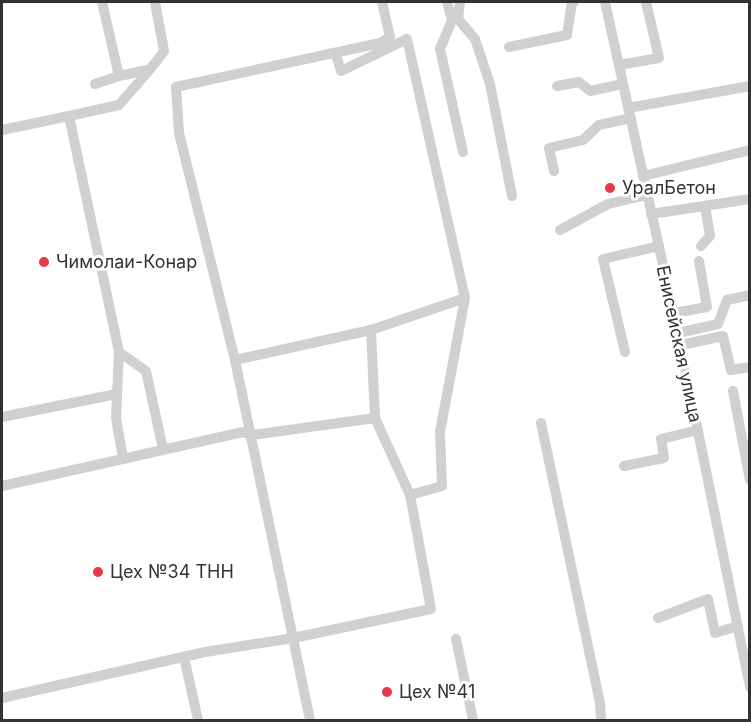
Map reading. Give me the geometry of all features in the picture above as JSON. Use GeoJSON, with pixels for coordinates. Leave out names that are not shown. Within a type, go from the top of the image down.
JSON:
{"type":"FeatureCollection","features":[{"type":"Feature","properties":{"kind":"street"},"geometry":{"type":"LineString","coordinates":[[102,2],[119,76]]}},
{"type":"Feature","properties":{"kind":"street"},"geometry":{"type":"LineString","coordinates":[[2,130],[119,105],[164,51],[155,2]]}},
{"type":"Feature","properties":{"kind":"street"},"geometry":{"type":"LineString","coordinates":[[310,720],[252,435],[179,133],[176,87],[336,55],[380,43],[390,37],[382,2]]}},
{"type":"Feature","properties":{"kind":"street"},"geometry":{"type":"LineString","coordinates":[[447,2],[455,19],[476,39],[490,84],[512,196]]}},
{"type":"Feature","properties":{"kind":"street"},"geometry":{"type":"LineString","coordinates":[[460,2],[455,19],[440,49],[463,153]]}},
{"type":"Feature","properties":{"kind":"street"},"geometry":{"type":"LineString","coordinates":[[509,47],[567,35],[572,2]]}},
{"type":"Feature","properties":{"kind":"street","name":"Енисейская улица"},"geometry":{"type":"LineString","coordinates":[[605,2],[681,345],[750,687]]}},
{"type":"Feature","properties":{"kind":"street"},"geometry":{"type":"LineString","coordinates":[[619,65],[659,58],[646,2]]}},
{"type":"Feature","properties":{"kind":"street"},"geometry":{"type":"LineString","coordinates":[[336,55],[341,71],[407,39],[465,298],[440,432],[442,486],[410,495]]}},
{"type":"Feature","properties":{"kind":"street"},"geometry":{"type":"LineString","coordinates":[[95,84],[147,70]]}},
{"type":"Feature","properties":{"kind":"street"},"geometry":{"type":"LineString","coordinates":[[557,86],[579,82],[590,91],[623,84]]}},
{"type":"Feature","properties":{"kind":"street"},"geometry":{"type":"LineString","coordinates":[[554,171],[549,148],[583,140],[599,124],[629,113],[750,86]]}},
{"type":"Feature","properties":{"kind":"street"},"geometry":{"type":"LineString","coordinates":[[69,116],[119,352],[116,418],[123,458]]}},
{"type":"Feature","properties":{"kind":"street"},"geometry":{"type":"LineString","coordinates":[[643,176],[750,150]]}},
{"type":"Feature","properties":{"kind":"street"},"geometry":{"type":"LineString","coordinates":[[560,230],[608,204],[647,195]]}},
{"type":"Feature","properties":{"kind":"street"},"geometry":{"type":"LineString","coordinates":[[651,214],[750,199]]}},
{"type":"Feature","properties":{"kind":"street"},"geometry":{"type":"LineString","coordinates":[[701,246],[710,236],[705,206]]}},
{"type":"Feature","properties":{"kind":"street"},"geometry":{"type":"LineString","coordinates":[[625,352],[603,259],[659,246]]}},
{"type":"Feature","properties":{"kind":"street"},"geometry":{"type":"LineString","coordinates":[[674,313],[707,307],[699,261]]}},
{"type":"Feature","properties":{"kind":"street"},"geometry":{"type":"LineString","coordinates":[[678,333],[718,324],[727,300],[750,295]]}},
{"type":"Feature","properties":{"kind":"street"},"geometry":{"type":"LineString","coordinates":[[235,360],[371,330],[465,298]]}},
{"type":"Feature","properties":{"kind":"street"},"geometry":{"type":"LineString","coordinates":[[2,698],[184,657],[293,638],[431,609],[410,495],[375,418],[371,330]]}},
{"type":"Feature","properties":{"kind":"street"},"geometry":{"type":"LineString","coordinates":[[681,345],[723,336],[731,370],[750,367]]}},
{"type":"Feature","properties":{"kind":"street"},"geometry":{"type":"LineString","coordinates":[[119,352],[146,371],[163,449]]}},
{"type":"Feature","properties":{"kind":"street"},"geometry":{"type":"LineString","coordinates":[[733,392],[746,441],[750,480]]}},
{"type":"Feature","properties":{"kind":"street"},"geometry":{"type":"LineString","coordinates":[[2,417],[117,394]]}},
{"type":"Feature","properties":{"kind":"street"},"geometry":{"type":"LineString","coordinates":[[2,486],[243,432],[252,435],[375,418]]}},
{"type":"Feature","properties":{"kind":"street"},"geometry":{"type":"LineString","coordinates":[[541,423],[600,703],[601,720]]}},
{"type":"Feature","properties":{"kind":"street"},"geometry":{"type":"LineString","coordinates":[[624,466],[664,458],[661,439],[698,430]]}},
{"type":"Feature","properties":{"kind":"street"},"geometry":{"type":"LineString","coordinates":[[658,618],[708,599],[715,633],[738,626]]}},
{"type":"Feature","properties":{"kind":"street"},"geometry":{"type":"LineString","coordinates":[[456,639],[473,720]]}},
{"type":"Feature","properties":{"kind":"street"},"geometry":{"type":"LineString","coordinates":[[184,657],[198,720]]}},
{"type":"Feature","properties":{"kind":"place","name":"УралБетон"},"geometry":{"type":"Point","coordinates":[610,188]}},
{"type":"Feature","properties":{"kind":"place","name":"Чимолаи-Конар"},"geometry":{"type":"Point","coordinates":[44,262]}},
{"type":"Feature","properties":{"kind":"place","name":"Цех №34 ТНН"},"geometry":{"type":"Point","coordinates":[98,572]}},
{"type":"Feature","properties":{"kind":"place","name":"Цех №41"},"geometry":{"type":"Point","coordinates":[387,692]}}]}
